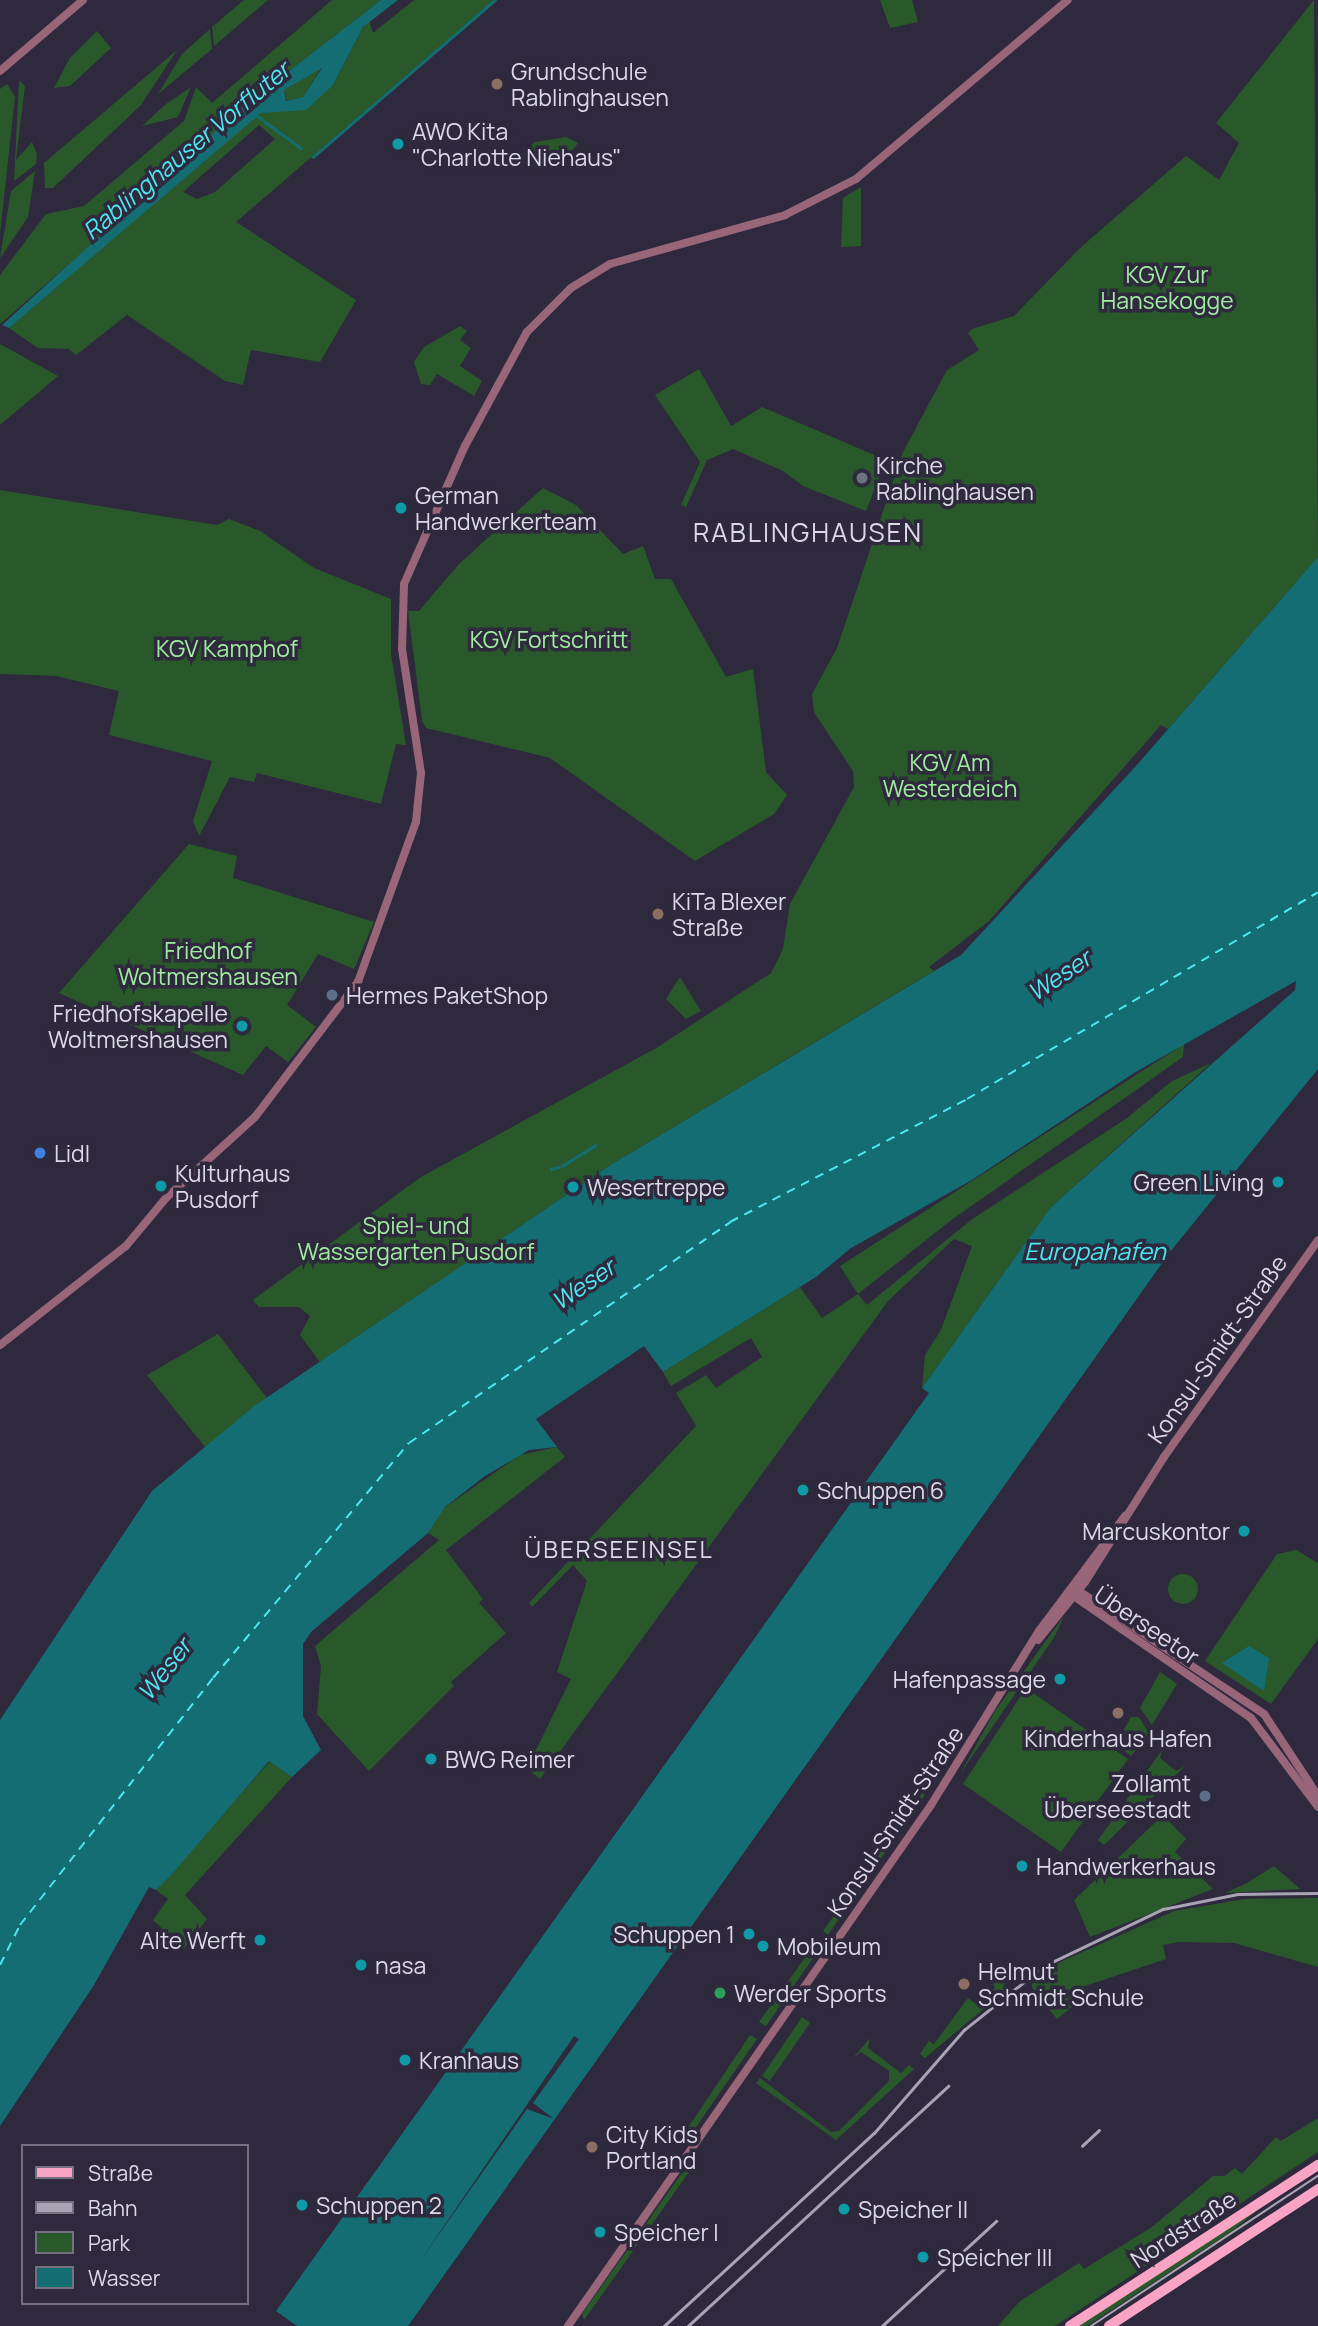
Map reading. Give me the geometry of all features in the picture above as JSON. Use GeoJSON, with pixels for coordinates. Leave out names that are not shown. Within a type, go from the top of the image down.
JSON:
{"type":"FeatureCollection","features":[{"type":"Feature","properties":{"kind":"main road","name":"Nordstraße"},"geometry":{"type":"LineString","coordinates":[[1070,2326],[1318,2165]]}},
{"type":"Feature","properties":{"kind":"main road","name":"Nordstraße"},"geometry":{"type":"LineString","coordinates":[[1109,2326],[1318,2189]]}},
{"type":"Feature","properties":{"kind":"street"},"geometry":{"type":"LineString","coordinates":[[0,71],[83,0]]}},
{"type":"Feature","properties":{"kind":"street"},"geometry":{"type":"LineString","coordinates":[[0,1345],[126,1246],[166,1198],[255,1117],[358,982],[416,822],[421,774],[402,649],[404,584],[465,446],[527,332],[588,275],[640,254],[785,215],[856,179],[1068,0]]}},
{"type":"Feature","properties":{"kind":"street","name":"Konsul-Smidt-Straße"},"geometry":{"type":"LineString","coordinates":[[568,2326],[931,1805],[1033,1644],[1318,1240]]}},
{"type":"Feature","properties":{"kind":"street","name":"Konsul-Smidt-Straße"},"geometry":{"type":"LineString","coordinates":[[1080,1588],[1125,1516]]}},
{"type":"Feature","properties":{"kind":"street","name":"Überseetor"},"geometry":{"type":"LineString","coordinates":[[1318,1796],[1264,1714],[1080,1588],[1071,1593],[1251,1718],[1318,1807]]}},
{"type":"Feature","properties":{"kind":"green space"},"geometry":{"type":"Polygon","coordinates":[[[244,0],[268,0],[214,46],[212,27],[244,0]]]}},
{"type":"Feature","properties":{"kind":"green space"},"geometry":{"type":"Polygon","coordinates":[[[332,0],[381,0],[241,108],[207,144],[0,324],[0,275],[46,214],[84,206],[184,121],[196,87],[212,103],[332,0]]]}},
{"type":"Feature","properties":{"kind":"green space"},"geometry":{"type":"Polygon","coordinates":[[[414,0],[494,0],[236,222],[356,300],[320,362],[251,350],[243,385],[225,381],[127,315],[76,355],[69,349],[38,348],[9,328],[261,112],[280,110],[333,85],[363,27],[369,21],[373,33],[414,0]],[[259,125],[183,192],[197,199],[215,192],[275,139],[259,125]]]}},
{"type":"Feature","properties":{"kind":"green space"},"geometry":{"type":"Polygon","coordinates":[[[880,0],[912,0],[918,22],[890,28],[880,0]]]}},
{"type":"Feature","properties":{"kind":"green space"},"geometry":{"type":"Polygon","coordinates":[[[1314,0],[1318,557],[1168,729],[1161,725],[989,921],[929,967],[934,971],[612,1164],[320,1362],[300,1335],[310,1316],[299,1307],[259,1307],[253,1300],[421,1177],[658,1047],[771,973],[783,949],[790,904],[854,787],[853,771],[814,712],[812,694],[837,648],[903,452],[947,370],[979,350],[968,333],[972,329],[1014,316],[1080,248],[1186,156],[1219,180],[1239,143],[1216,123],[1314,0]]]}},
{"type":"Feature","properties":{"kind":"green space"},"geometry":{"type":"Polygon","coordinates":[[[210,29],[212,49],[158,94],[182,54],[210,29]]]}},
{"type":"Feature","properties":{"kind":"green space"},"geometry":{"type":"Polygon","coordinates":[[[97,31],[111,48],[70,86],[54,88],[70,58],[97,31]]]}},
{"type":"Feature","properties":{"kind":"green space"},"geometry":{"type":"Polygon","coordinates":[[[177,50],[141,105],[53,188],[45,188],[44,163],[177,50]]]}},
{"type":"Feature","properties":{"kind":"green space"},"geometry":{"type":"Polygon","coordinates":[[[322,67],[303,97],[287,101],[284,90],[322,67]]]}},
{"type":"Feature","properties":{"kind":"green space"},"geometry":{"type":"Polygon","coordinates":[[[19,80],[25,86],[16,160],[32,142],[37,154],[36,164],[14,181],[19,80]]]}},
{"type":"Feature","properties":{"kind":"green space"},"geometry":{"type":"Polygon","coordinates":[[[7,84],[15,97],[0,234],[0,89],[7,84]]]}},
{"type":"Feature","properties":{"kind":"green space"},"geometry":{"type":"Polygon","coordinates":[[[191,87],[178,117],[142,126],[166,104],[191,87]]]}},
{"type":"Feature","properties":{"kind":"green space"},"geometry":{"type":"Polygon","coordinates":[[[566,137],[578,143],[563,162],[536,167],[525,161],[524,153],[535,142],[566,137]]]}},
{"type":"Feature","properties":{"kind":"green space"},"geometry":{"type":"Polygon","coordinates":[[[35,171],[28,217],[0,258],[11,191],[35,171]]]}},
{"type":"Feature","properties":{"kind":"green space"},"geometry":{"type":"Polygon","coordinates":[[[861,187],[861,246],[841,247],[843,198],[861,187]]]}},
{"type":"Feature","properties":{"kind":"green space"},"geometry":{"type":"Polygon","coordinates":[[[460,326],[467,331],[460,340],[471,348],[460,366],[482,381],[474,396],[437,374],[430,385],[421,384],[414,362],[424,347],[460,326]]]}},
{"type":"Feature","properties":{"kind":"green space"},"geometry":{"type":"Polygon","coordinates":[[[0,344],[58,376],[0,425],[0,344]]]}},
{"type":"Feature","properties":{"kind":"green space"},"geometry":{"type":"Polygon","coordinates":[[[699,369],[731,426],[762,407],[886,460],[866,511],[803,486],[783,471],[733,449],[707,460],[686,507],[681,505],[700,462],[655,395],[699,369]]]}},
{"type":"Feature","properties":{"kind":"green space","name":"KGV Fortschritt"},"geometry":{"type":"Polygon","coordinates":[[[543,488],[576,505],[623,554],[643,546],[655,579],[671,579],[726,677],[753,669],[766,772],[787,795],[774,814],[695,861],[550,758],[426,728],[422,721],[408,611],[419,611],[459,564],[543,488]]]}},
{"type":"Feature","properties":{"kind":"green space","name":"KGV Kamphof"},"geometry":{"type":"Polygon","coordinates":[[[0,490],[217,525],[229,519],[260,531],[314,568],[391,599],[391,654],[406,745],[396,744],[381,804],[257,773],[254,782],[230,777],[199,836],[193,821],[212,761],[109,735],[119,691],[56,676],[0,674],[0,490]]]}},
{"type":"Feature","properties":{"kind":"green space","name":"Friedhof Woltmershausen"},"geometry":{"type":"Polygon","coordinates":[[[189,844],[237,856],[233,878],[374,922],[354,969],[318,954],[287,1005],[316,1027],[288,1062],[266,1046],[243,1075],[59,993],[189,844]]]}},
{"type":"Feature","properties":{"kind":"green space"},"geometry":{"type":"Polygon","coordinates":[[[680,977],[701,1011],[686,1019],[666,999],[680,977]]]}},
{"type":"Feature","properties":{"kind":"green space"},"geometry":{"type":"Polygon","coordinates":[[[1184,1044],[1183,1057],[950,1221],[858,1294],[840,1266],[1184,1044]]]}},
{"type":"Feature","properties":{"kind":"green space"},"geometry":{"type":"Polygon","coordinates":[[[1211,1063],[1051,1207],[922,1388],[925,1355],[941,1330],[972,1246],[954,1239],[888,1301],[540,1779],[527,1768],[571,1679],[557,1672],[587,1581],[573,1565],[532,1607],[529,1603],[696,1426],[676,1393],[706,1375],[716,1388],[762,1357],[751,1338],[671,1386],[663,1372],[800,1287],[822,1318],[858,1294],[867,1305],[971,1220],[1127,1118],[1172,1081],[1211,1063]]]}},
{"type":"Feature","properties":{"kind":"green space"},"geometry":{"type":"Polygon","coordinates":[[[218,1334],[267,1398],[205,1447],[147,1375],[218,1334]]]}},
{"type":"Feature","properties":{"kind":"green space"},"geometry":{"type":"Polygon","coordinates":[[[557,1447],[565,1457],[446,1550],[483,1599],[479,1603],[506,1633],[451,1682],[454,1686],[369,1771],[317,1714],[321,1666],[315,1646],[439,1540],[428,1533],[444,1508],[520,1455],[557,1447]]]}},
{"type":"Feature","properties":{"kind":"green space"},"geometry":{"type":"Polygon","coordinates":[[[1296,1550],[1318,1563],[1318,1639],[1271,1704],[1205,1661],[1277,1554],[1296,1550]]]}},
{"type":"Feature","properties":{"kind":"green space"},"geometry":{"type":"Polygon","coordinates":[[[1183,1574],[1194,1578],[1198,1589],[1194,1600],[1183,1604],[1172,1600],[1168,1589],[1172,1578],[1183,1574]]]}},
{"type":"Feature","properties":{"kind":"green space"},"geometry":{"type":"Polygon","coordinates":[[[1064,1616],[1055,1636],[960,1774],[995,1711],[1064,1616]]]}},
{"type":"Feature","properties":{"kind":"green space"},"geometry":{"type":"Polygon","coordinates":[[[1160,1672],[1177,1684],[1152,1725],[1140,1708],[1160,1672]]]}},
{"type":"Feature","properties":{"kind":"green space"},"geometry":{"type":"Polygon","coordinates":[[[1026,1688],[1128,1759],[1061,1852],[963,1784],[1026,1688]]]}},
{"type":"Feature","properties":{"kind":"green space"},"geometry":{"type":"Polygon","coordinates":[[[1131,1717],[1139,1717],[1149,1734],[1131,1756],[1116,1744],[1131,1717]]]}},
{"type":"Feature","properties":{"kind":"green space"},"geometry":{"type":"Polygon","coordinates":[[[1162,1750],[1160,1758],[1176,1771],[1185,1766],[1104,1845],[1098,1840],[1162,1750]]]}},
{"type":"Feature","properties":{"kind":"green space"},"geometry":{"type":"Polygon","coordinates":[[[270,1761],[292,1777],[185,1895],[207,1919],[184,1949],[153,1920],[168,1899],[156,1890],[270,1761]]]}},
{"type":"Feature","properties":{"kind":"green space"},"geometry":{"type":"Polygon","coordinates":[[[922,1793],[925,1795],[828,1935],[823,1931],[922,1793]]]}},
{"type":"Feature","properties":{"kind":"green space"},"geometry":{"type":"Polygon","coordinates":[[[1163,1815],[1186,1839],[1175,1852],[1213,1889],[1090,1937],[1074,1900],[1163,1815]]]}},
{"type":"Feature","properties":{"kind":"green space"},"geometry":{"type":"Polygon","coordinates":[[[1274,1866],[1300,1889],[1225,1893],[1245,1884],[1274,1866]]]}},
{"type":"Feature","properties":{"kind":"green space"},"geometry":{"type":"Polygon","coordinates":[[[1318,1898],[1318,1967],[1234,1943],[1179,1942],[1163,1945],[1166,1959],[1076,1989],[1074,2005],[1057,2019],[1033,1990],[1031,1981],[1047,1968],[1174,1911],[1244,1899],[1318,1898]]]}},
{"type":"Feature","properties":{"kind":"green space"},"geometry":{"type":"Polygon","coordinates":[[[816,1942],[822,1945],[766,2026],[759,2022],[816,1942]]]}},
{"type":"Feature","properties":{"kind":"green space"},"geometry":{"type":"Polygon","coordinates":[[[986,1970],[1002,1971],[1005,1991],[925,2058],[920,2054],[929,2041],[934,2044],[968,1998],[976,2004],[995,1988],[986,1970]]]}},
{"type":"Feature","properties":{"kind":"green space"},"geometry":{"type":"Polygon","coordinates":[[[802,2017],[810,2023],[770,2081],[762,2076],[802,2017]]]}},
{"type":"Feature","properties":{"kind":"green space"},"geometry":{"type":"Polygon","coordinates":[[[750,2035],[757,2039],[685,2143],[677,2144],[750,2035]]]}},
{"type":"Feature","properties":{"kind":"green space"},"geometry":{"type":"Polygon","coordinates":[[[870,2038],[868,2048],[901,2073],[909,2065],[914,2069],[836,2140],[756,2083],[760,2078],[831,2132],[839,2131],[889,2081],[889,2071],[861,2052],[853,2058],[870,2038]]]}},
{"type":"Feature","properties":{"kind":"green space"},"geometry":{"type":"Polygon","coordinates":[[[1318,2118],[1318,2152],[1055,2326],[998,2326],[1019,2302],[1079,2263],[1084,2269],[1152,2227],[1213,2176],[1224,2176],[1235,2168],[1242,2174],[1276,2137],[1281,2141],[1318,2118]]]}},
{"type":"Feature","properties":{"kind":"green space"},"geometry":{"type":"Polygon","coordinates":[[[691,2160],[694,2165],[584,2320],[582,2314],[691,2160]]]}},
{"type":"Feature","properties":{"kind":"green space"},"geometry":{"type":"Polygon","coordinates":[[[1270,2200],[1232,2231],[1087,2326],[1078,2326],[1270,2200]]]}},
{"type":"Feature","properties":{"kind":"water"},"geometry":{"type":"Polygon","coordinates":[[[381,0],[398,0],[363,27],[333,85],[306,110],[261,113],[9,328],[2,325],[241,108],[381,0]],[[322,68],[284,90],[286,101],[303,97],[322,68]]]}},
{"type":"Feature","properties":{"kind":"water"},"geometry":{"type":"Polygon","coordinates":[[[1318,557],[1318,1069],[1170,1252],[408,2326],[297,2326],[276,2311],[929,1393],[922,1388],[1051,1207],[1295,990],[1296,981],[1134,1073],[972,1180],[851,1248],[816,1277],[663,1372],[644,1346],[536,1419],[557,1447],[529,1450],[485,1476],[445,1507],[428,1533],[311,1632],[303,1644],[303,1716],[321,1750],[292,1777],[269,1761],[172,1874],[156,1890],[149,1887],[94,1985],[0,2126],[0,1720],[152,1491],[253,1407],[612,1164],[961,955],[1136,766],[1318,557]]]}},
{"type":"Feature","properties":{"kind":"water"},"geometry":{"type":"Polygon","coordinates":[[[1249,1646],[1269,1658],[1264,1691],[1222,1663],[1249,1646]]]}},
{"type":"Feature","properties":{"kind":"pier"},"geometry":{"type":"Polygon","coordinates":[[[574,2036],[579,2039],[533,2103],[554,2119],[527,2109],[418,2264],[574,2036]]]}},
{"type":"Feature","properties":{"kind":"waterway"},"geometry":{"type":"LineString","coordinates":[[313,157],[495,0]]}},
{"type":"Feature","properties":{"kind":"waterway","name":"Rablinghauser Vorfluter"},"geometry":{"type":"LineString","coordinates":[[256,115],[262,119]]}},
{"type":"Feature","properties":{"kind":"waterway"},"geometry":{"type":"LineString","coordinates":[[264,121],[301,148]]}},
{"type":"Feature","properties":{"kind":"waterway"},"geometry":{"type":"LineString","coordinates":[[562,1166],[595,1145]]}},
{"type":"Feature","properties":{"kind":"waterway"},"geometry":{"type":"LineString","coordinates":[[551,1169],[559,1167]]}},
{"type":"Feature","properties":{"kind":"ferry route"},"geometry":{"type":"LineString","coordinates":[[0,1965],[20,1925],[213,1678],[409,1443],[730,1222],[967,1099],[1318,892]]}},
{"type":"Feature","properties":{"kind":"tram line"},"geometry":{"type":"LineString","coordinates":[[1091,2326],[1318,2176]]}},
{"type":"Feature","properties":{"kind":"railway"},"geometry":{"type":"LineString","coordinates":[[664,2326],[874,2133],[964,2030],[1044,1966],[1163,1909],[1238,1894],[1318,1893]]}},
{"type":"Feature","properties":{"kind":"railway"},"geometry":{"type":"LineString","coordinates":[[688,2326],[948,2086]]}},
{"type":"Feature","properties":{"kind":"railway"},"geometry":{"type":"LineString","coordinates":[[1082,2146],[1099,2130]]}},
{"type":"Feature","properties":{"kind":"railway"},"geometry":{"type":"LineString","coordinates":[[882,2326],[996,2221]]}},
{"type":"Feature","properties":{"kind":"place","name":"Grundschule Rablinghausen"},"geometry":{"type":"Point","coordinates":[497,84]}},
{"type":"Feature","properties":{"kind":"place","name":"AWO Kita \"Charlotte Niehaus\""},"geometry":{"type":"Point","coordinates":[398,144]}},
{"type":"Feature","properties":{"kind":"place","name":"Kirche Rablinghausen"},"geometry":{"type":"Point","coordinates":[862,478]}},
{"type":"Feature","properties":{"kind":"place","name":"German Handwerkerteam"},"geometry":{"type":"Point","coordinates":[401,508]}},
{"type":"Feature","properties":{"kind":"place","name":"KiTa Blexer Straße"},"geometry":{"type":"Point","coordinates":[658,914]}},
{"type":"Feature","properties":{"kind":"place","name":"Hermes PaketShop"},"geometry":{"type":"Point","coordinates":[332,995]}},
{"type":"Feature","properties":{"kind":"place","name":"Friedhofskapelle Woltmershausen"},"geometry":{"type":"Point","coordinates":[242,1026]}},
{"type":"Feature","properties":{"kind":"place","name":"Lidl"},"geometry":{"type":"Point","coordinates":[40,1153]}},
{"type":"Feature","properties":{"kind":"place","name":"Green Living"},"geometry":{"type":"Point","coordinates":[1278,1182]}},
{"type":"Feature","properties":{"kind":"place","name":"Kulturhaus Pusdorf"},"geometry":{"type":"Point","coordinates":[161,1186]}},
{"type":"Feature","properties":{"kind":"place","name":"Wesertreppe"},"geometry":{"type":"Point","coordinates":[573,1187]}},
{"type":"Feature","properties":{"kind":"place","name":"Schuppen 6"},"geometry":{"type":"Point","coordinates":[803,1490]}},
{"type":"Feature","properties":{"kind":"place","name":"Marcuskontor"},"geometry":{"type":"Point","coordinates":[1244,1531]}},
{"type":"Feature","properties":{"kind":"place","name":"Hafenpassage"},"geometry":{"type":"Point","coordinates":[1060,1679]}},
{"type":"Feature","properties":{"kind":"place","name":"Kinderhaus Hafen"},"geometry":{"type":"Point","coordinates":[1118,1713]}},
{"type":"Feature","properties":{"kind":"place","name":"BWG Reimer"},"geometry":{"type":"Point","coordinates":[431,1759]}},
{"type":"Feature","properties":{"kind":"place","name":"Zollamt Überseestadt"},"geometry":{"type":"Point","coordinates":[1205,1796]}},
{"type":"Feature","properties":{"kind":"place","name":"Handwerkerhaus"},"geometry":{"type":"Point","coordinates":[1022,1866]}},
{"type":"Feature","properties":{"kind":"place","name":"Schuppen 1"},"geometry":{"type":"Point","coordinates":[749,1934]}},
{"type":"Feature","properties":{"kind":"place","name":"Alte Werft"},"geometry":{"type":"Point","coordinates":[260,1940]}},
{"type":"Feature","properties":{"kind":"place","name":"Mobileum"},"geometry":{"type":"Point","coordinates":[763,1946]}},
{"type":"Feature","properties":{"kind":"place","name":"nasa"},"geometry":{"type":"Point","coordinates":[361,1965]}},
{"type":"Feature","properties":{"kind":"place","name":"Helmut Schmidt Schule"},"geometry":{"type":"Point","coordinates":[964,1984]}},
{"type":"Feature","properties":{"kind":"place","name":"Werder Sports"},"geometry":{"type":"Point","coordinates":[720,1993]}},
{"type":"Feature","properties":{"kind":"place","name":"Kranhaus"},"geometry":{"type":"Point","coordinates":[405,2060]}},
{"type":"Feature","properties":{"kind":"place","name":"City Kids Portland"},"geometry":{"type":"Point","coordinates":[592,2147]}},
{"type":"Feature","properties":{"kind":"place","name":"Schuppen 2"},"geometry":{"type":"Point","coordinates":[302,2205]}},
{"type":"Feature","properties":{"kind":"place","name":"Speicher II"},"geometry":{"type":"Point","coordinates":[844,2209]}},
{"type":"Feature","properties":{"kind":"place","name":"Speicher I"},"geometry":{"type":"Point","coordinates":[600,2232]}},
{"type":"Feature","properties":{"kind":"place","name":"Speicher III"},"geometry":{"type":"Point","coordinates":[923,2257]}},
{"type":"Feature","properties":{"kind":"district","name":"RABLINGHAUSEN"},"geometry":{"type":"Point","coordinates":[808,533]}},
{"type":"Feature","properties":{"kind":"district","name":"ÜBERSEEINSEL"},"geometry":{"type":"Point","coordinates":[619,1549]}},
{"type":"Feature","properties":{"kind":"park label","name":"KGV Zur Hansekogge"},"geometry":{"type":"Point","coordinates":[1167,287]}},
{"type":"Feature","properties":{"kind":"park label","name":"KGV Am Westerdeich"},"geometry":{"type":"Point","coordinates":[950,775]}},
{"type":"Feature","properties":{"kind":"park label","name":"Spiel- und Wassergarten Pusdorf"},"geometry":{"type":"Point","coordinates":[416,1238]}},
{"type":"Feature","properties":{"kind":"water label","name":"Weser"},"geometry":{"type":"Point","coordinates":[1059,975]}},
{"type":"Feature","properties":{"kind":"water label","name":"Europahafen"},"geometry":{"type":"Point","coordinates":[1095,1251]}},
{"type":"Feature","properties":{"kind":"water label","name":"Weser"},"geometry":{"type":"Point","coordinates":[583,1284]}},
{"type":"Feature","properties":{"kind":"water label","name":"Weser"},"geometry":{"type":"Point","coordinates":[164,1669]}}]}
